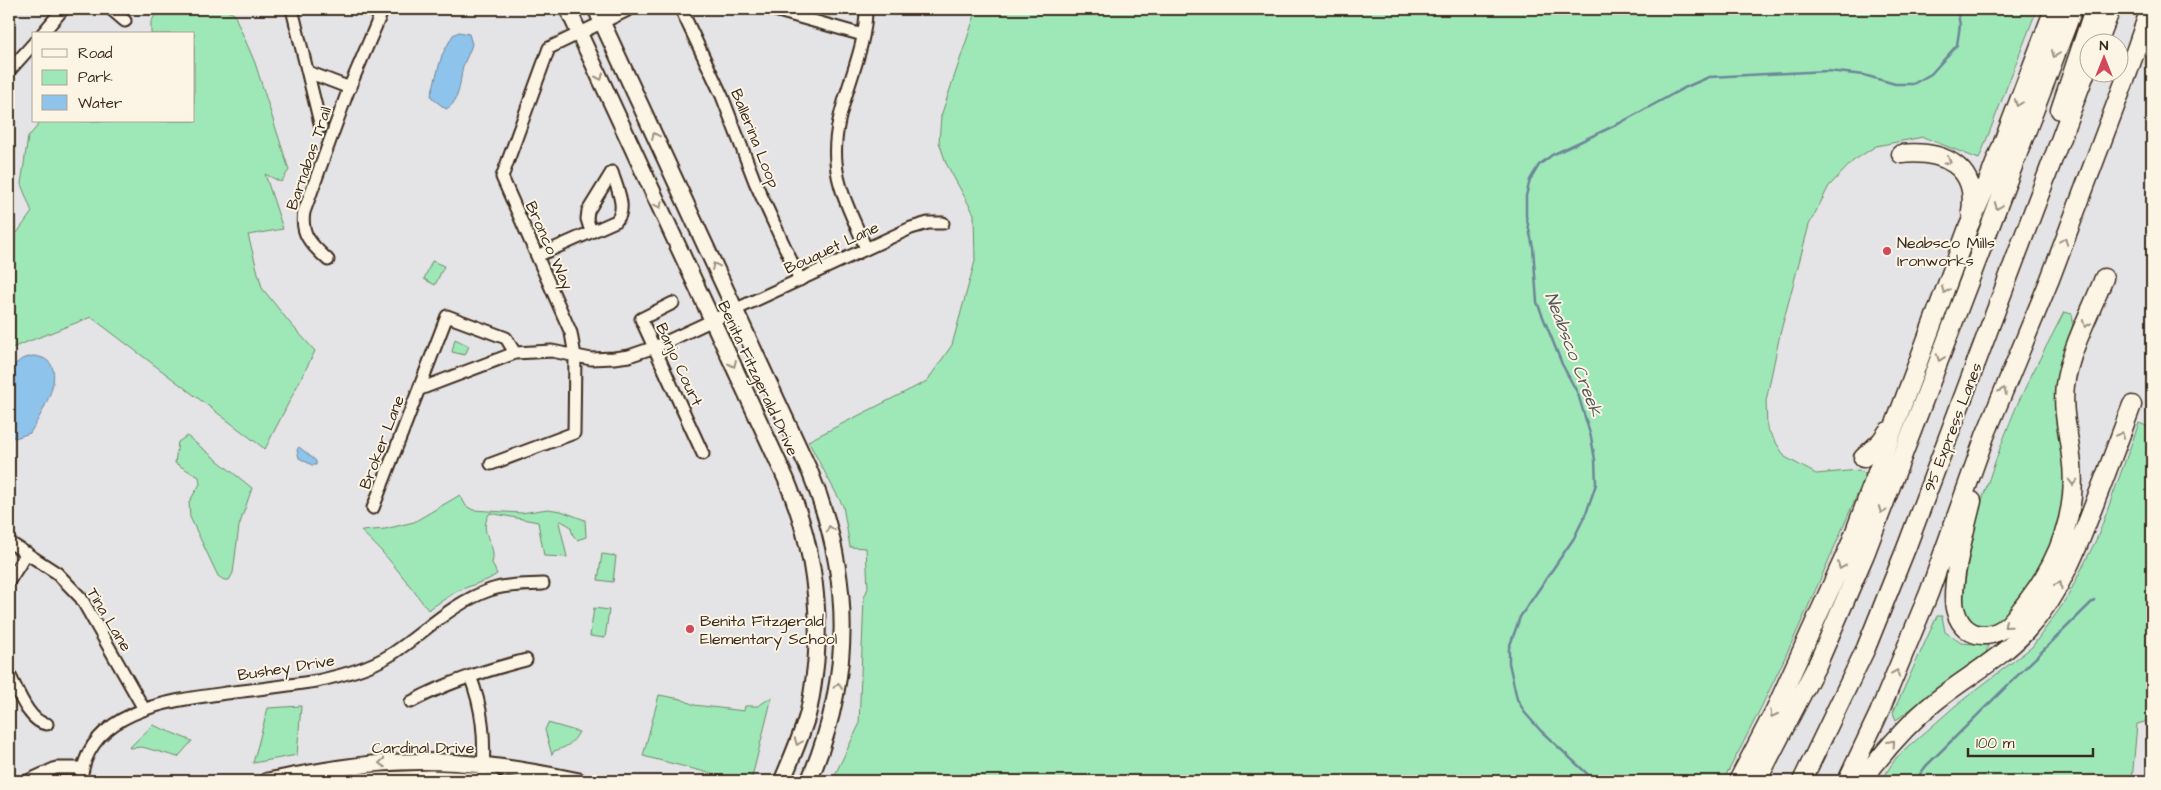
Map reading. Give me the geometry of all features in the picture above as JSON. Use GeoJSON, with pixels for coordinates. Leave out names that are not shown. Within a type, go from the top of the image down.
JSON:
{"type":"FeatureCollection","features":[{"type":"Feature","properties":{"kind":"highway"},"geometry":{"type":"LineString","coordinates":[[1738,781],[1775,710],[1831,590],[1968,228],[1986,187],[2054,9]]}},
{"type":"Feature","properties":{"kind":"highway"},"geometry":{"type":"LineString","coordinates":[[1757,781],[1810,680],[1865,554],[2073,9]]}},
{"type":"Feature","properties":{"kind":"highway"},"geometry":{"type":"LineString","coordinates":[[2057,148],[2055,126],[2094,9]]}},
{"type":"Feature","properties":{"kind":"highway"},"geometry":{"type":"LineString","coordinates":[[2102,32],[2111,9]]}},
{"type":"Feature","properties":{"kind":"highway"},"geometry":{"type":"LineString","coordinates":[[2128,72],[2150,9]]}},
{"type":"Feature","properties":{"kind":"highway"},"geometry":{"type":"LineString","coordinates":[[2128,73],[2152,20]]}},
{"type":"Feature","properties":{"kind":"highway","name":"95 Express Lanes"},"geometry":{"type":"LineString","coordinates":[[1802,781],[1866,648],[1907,546],[2082,82]]}},
{"type":"Feature","properties":{"kind":"highway"},"geometry":{"type":"LineString","coordinates":[[1847,781],[1879,713],[1929,593],[1973,468],[2050,279],[2124,82]]}},
{"type":"Feature","properties":{"kind":"highway"},"geometry":{"type":"LineString","coordinates":[[1901,154],[1922,153],[1941,156],[1964,173],[1972,190],[1968,228]]}},
{"type":"Feature","properties":{"kind":"highway"},"geometry":{"type":"LineString","coordinates":[[1973,468],[1973,497],[1963,540],[1953,600],[1954,608],[1961,624],[1973,633],[1988,635],[2009,624],[2036,592],[2061,545],[2067,527],[2073,494],[2073,475],[2064,422],[2065,385],[2072,355],[2104,278]]}},
{"type":"Feature","properties":{"kind":"highway"},"geometry":{"type":"LineString","coordinates":[[1863,458],[1873,450],[1884,436],[1908,390]]}},
{"type":"Feature","properties":{"kind":"highway"},"geometry":{"type":"LineString","coordinates":[[1862,781],[1906,726],[1935,701],[2008,649],[2026,631],[2051,599],[2067,572],[2082,538],[2132,405]]}},
{"type":"Feature","properties":{"kind":"main road","name":"Benita Fitzgerald Drive"},"geometry":{"type":"LineString","coordinates":[[568,9],[795,500],[810,548],[818,610],[812,693],[807,716],[782,781]]}},
{"type":"Feature","properties":{"kind":"main road","name":"Benita Fitzgerald Drive"},"geometry":{"type":"LineString","coordinates":[[599,15],[819,493],[837,560],[842,607],[841,663],[831,720],[808,781]]}},
{"type":"Feature","properties":{"kind":"main road","name":"Cardinal Drive"},"geometry":{"type":"LineString","coordinates":[[267,781],[374,764],[434,761],[485,777]]}},
{"type":"Feature","properties":{"kind":"main road","name":"Cardinal Drive"},"geometry":{"type":"LineString","coordinates":[[357,781],[485,777],[579,781]]}},
{"type":"Feature","properties":{"kind":"street"},"geometry":{"type":"LineString","coordinates":[[44,32],[63,9]]}},
{"type":"Feature","properties":{"kind":"street"},"geometry":{"type":"LineString","coordinates":[[111,9],[125,21]]}},
{"type":"Feature","properties":{"kind":"street"},"geometry":{"type":"LineString","coordinates":[[292,9],[321,127]]}},
{"type":"Feature","properties":{"kind":"street","name":"Barnabas Trail"},"geometry":{"type":"LineString","coordinates":[[328,260],[310,243],[304,232],[303,220],[319,168],[383,9]]}},
{"type":"Feature","properties":{"kind":"street","name":"Bronco Way"},"geometry":{"type":"LineString","coordinates":[[491,464],[574,433],[575,356],[568,324],[502,177],[549,48],[580,33],[599,15],[630,9]]}},
{"type":"Feature","properties":{"kind":"street","name":"Ballerina Loop"},"geometry":{"type":"LineString","coordinates":[[681,9],[722,96],[755,182],[800,280]]}},
{"type":"Feature","properties":{"kind":"street"},"geometry":{"type":"LineString","coordinates":[[771,9],[863,35]]}},
{"type":"Feature","properties":{"kind":"street"},"geometry":{"type":"LineString","coordinates":[[866,9],[863,35],[839,123],[835,157],[843,192],[866,249]]}},
{"type":"Feature","properties":{"kind":"street"},"geometry":{"type":"LineString","coordinates":[[9,71],[32,45]]}},
{"type":"Feature","properties":{"kind":"street"},"geometry":{"type":"LineString","coordinates":[[308,72],[350,88]]}},
{"type":"Feature","properties":{"kind":"street"},"geometry":{"type":"LineString","coordinates":[[537,256],[591,232],[616,220],[621,214],[622,205],[612,172],[588,211],[587,219],[591,232]]}},
{"type":"Feature","properties":{"kind":"street","name":"Bouquet Lane"},"geometry":{"type":"LineString","coordinates":[[736,310],[921,224],[943,223]]}},
{"type":"Feature","properties":{"kind":"street","name":"Banjo Court"},"geometry":{"type":"LineString","coordinates":[[673,303],[641,319],[703,454]]}},
{"type":"Feature","properties":{"kind":"street","name":"Broker Lane"},"geometry":{"type":"LineString","coordinates":[[420,389],[516,353],[552,351],[591,359],[629,356],[655,347],[736,310]]}},
{"type":"Feature","properties":{"kind":"street","name":"Broker Lane"},"geometry":{"type":"LineString","coordinates":[[373,508],[447,316],[506,338],[516,353]]}},
{"type":"Feature","properties":{"kind":"street","name":"Tina Lane"},"geometry":{"type":"LineString","coordinates":[[9,542],[57,573],[81,598],[144,709]]}},
{"type":"Feature","properties":{"kind":"street"},"geometry":{"type":"LineString","coordinates":[[9,581],[27,553]]}},
{"type":"Feature","properties":{"kind":"street","name":"Bushey Drive"},"geometry":{"type":"LineString","coordinates":[[81,781],[82,768],[90,749],[101,736],[123,719],[144,709],[178,699],[317,681],[340,676],[390,654],[465,600],[500,587],[543,584]]}},
{"type":"Feature","properties":{"kind":"street"},"geometry":{"type":"LineString","coordinates":[[411,702],[470,676],[526,660]]}},
{"type":"Feature","properties":{"kind":"street"},"geometry":{"type":"LineString","coordinates":[[9,674],[31,716],[41,724],[47,724]]}},
{"type":"Feature","properties":{"kind":"street"},"geometry":{"type":"LineString","coordinates":[[470,676],[483,719],[485,777]]}},
{"type":"Feature","properties":{"kind":"street"},"geometry":{"type":"LineString","coordinates":[[27,781],[56,768],[82,768]]}},
{"type":"Feature","properties":{"kind":"green space"},"geometry":{"type":"Polygon","coordinates":[[[159,9],[224,9],[234,14],[255,63],[289,170],[281,182],[265,174],[283,229],[248,235],[262,288],[315,351],[265,449],[91,317],[9,349],[9,232],[17,233],[32,212],[21,184],[28,137],[41,122],[195,122],[195,32],[151,32],[151,22],[159,9]]]}},
{"type":"Feature","properties":{"kind":"green space"},"geometry":{"type":"Polygon","coordinates":[[[973,9],[2037,9],[1979,159],[1923,137],[1876,146],[1853,161],[1829,186],[1809,225],[1780,334],[1766,401],[1767,428],[1785,457],[1816,474],[1858,470],[1866,474],[1780,668],[1723,781],[832,781],[859,725],[864,598],[868,588],[866,548],[850,547],[843,506],[808,441],[927,381],[952,345],[975,261],[974,214],[946,163],[939,142],[941,116],[975,15],[973,9]]]}},
{"type":"Feature","properties":{"kind":"green space"},"geometry":{"type":"Polygon","coordinates":[[[432,261],[444,266],[435,285],[424,279],[432,261]]]}},
{"type":"Feature","properties":{"kind":"green space"},"geometry":{"type":"Polygon","coordinates":[[[2064,312],[2072,314],[2073,320],[2071,333],[2060,364],[2055,395],[2056,412],[2064,447],[2065,461],[2065,492],[2062,521],[2045,558],[2028,587],[2010,610],[2003,618],[1995,622],[1976,624],[1968,619],[1962,604],[1963,579],[1978,514],[1989,479],[2018,403],[2064,312]]]}},
{"type":"Feature","properties":{"kind":"green space"},"geometry":{"type":"Polygon","coordinates":[[[455,339],[469,346],[465,355],[452,352],[455,339]]]}},
{"type":"Feature","properties":{"kind":"green space"},"geometry":{"type":"Polygon","coordinates":[[[2152,417],[2152,720],[2137,724],[2132,781],[1881,781],[1896,758],[1955,706],[2032,647],[2066,600],[2098,536],[2139,423],[2149,427],[2152,417]]]}},
{"type":"Feature","properties":{"kind":"green space"},"geometry":{"type":"Polygon","coordinates":[[[187,436],[252,488],[239,526],[233,573],[229,580],[224,580],[218,576],[190,517],[189,502],[200,484],[199,477],[175,463],[178,442],[187,436]]]}},
{"type":"Feature","properties":{"kind":"green space"},"geometry":{"type":"Polygon","coordinates":[[[460,495],[466,506],[473,510],[521,513],[548,509],[561,511],[585,520],[586,537],[577,540],[570,526],[561,521],[559,522],[567,557],[544,556],[538,522],[490,513],[485,526],[492,550],[492,563],[497,574],[457,591],[428,610],[388,559],[361,531],[385,529],[414,522],[460,495]]]}},
{"type":"Feature","properties":{"kind":"green space"},"geometry":{"type":"Polygon","coordinates":[[[602,554],[616,556],[613,582],[598,580],[602,554]]]}},
{"type":"Feature","properties":{"kind":"green space"},"geometry":{"type":"Polygon","coordinates":[[[594,608],[609,610],[605,638],[590,636],[594,608]]]}},
{"type":"Feature","properties":{"kind":"green space"},"geometry":{"type":"Polygon","coordinates":[[[1937,616],[1942,616],[1945,632],[1961,643],[1988,645],[1986,654],[1896,720],[1893,713],[1937,616]]]}},
{"type":"Feature","properties":{"kind":"green space"},"geometry":{"type":"Polygon","coordinates":[[[659,695],[681,699],[694,705],[744,711],[745,706],[758,706],[772,697],[751,781],[740,781],[643,756],[659,695]]]}},
{"type":"Feature","properties":{"kind":"green space"},"geometry":{"type":"Polygon","coordinates":[[[301,706],[297,755],[253,763],[268,708],[301,706]]]}},
{"type":"Feature","properties":{"kind":"green space"},"geometry":{"type":"Polygon","coordinates":[[[548,723],[579,732],[571,742],[554,751],[552,755],[545,730],[548,723]]]}},
{"type":"Feature","properties":{"kind":"green space"},"geometry":{"type":"Polygon","coordinates":[[[153,725],[192,741],[178,757],[142,747],[129,748],[153,725]]]}},
{"type":"Feature","properties":{"kind":"water"},"geometry":{"type":"Polygon","coordinates":[[[459,32],[469,34],[472,44],[463,66],[457,96],[451,106],[446,109],[433,99],[431,95],[442,55],[453,35],[459,32]]]}},
{"type":"Feature","properties":{"kind":"water"},"geometry":{"type":"Polygon","coordinates":[[[33,356],[45,359],[52,366],[54,376],[52,388],[30,433],[15,438],[9,435],[9,369],[22,359],[33,356]]]}},
{"type":"Feature","properties":{"kind":"water"},"geometry":{"type":"Polygon","coordinates":[[[299,447],[316,461],[316,465],[312,465],[299,458],[297,450],[299,447]]]}},
{"type":"Feature","properties":{"kind":"waterway","name":"Neabsco Creek"},"geometry":{"type":"LineString","coordinates":[[1595,781],[1541,731],[1525,713],[1517,699],[1509,663],[1509,648],[1520,617],[1574,538],[1587,511],[1596,484],[1595,460],[1591,437],[1578,394],[1562,364],[1537,302],[1533,247],[1526,216],[1526,196],[1530,180],[1539,165],[1552,155],[1620,123],[1684,88],[1709,77],[1828,71],[1864,75],[1895,84],[1913,84],[1931,74],[1957,45],[1960,25],[1957,9]]}},
{"type":"Feature","properties":{"kind":"waterway"},"geometry":{"type":"LineString","coordinates":[[1915,781],[1926,766],[2094,600]]}},
{"type":"Feature","properties":{"kind":"place","name":"Neabsco Mills Ironworks"},"geometry":{"type":"Point","coordinates":[1887,251]}},
{"type":"Feature","properties":{"kind":"place","name":"Benita Fitzgerald Elementary School"},"geometry":{"type":"Point","coordinates":[690,629]}}]}
